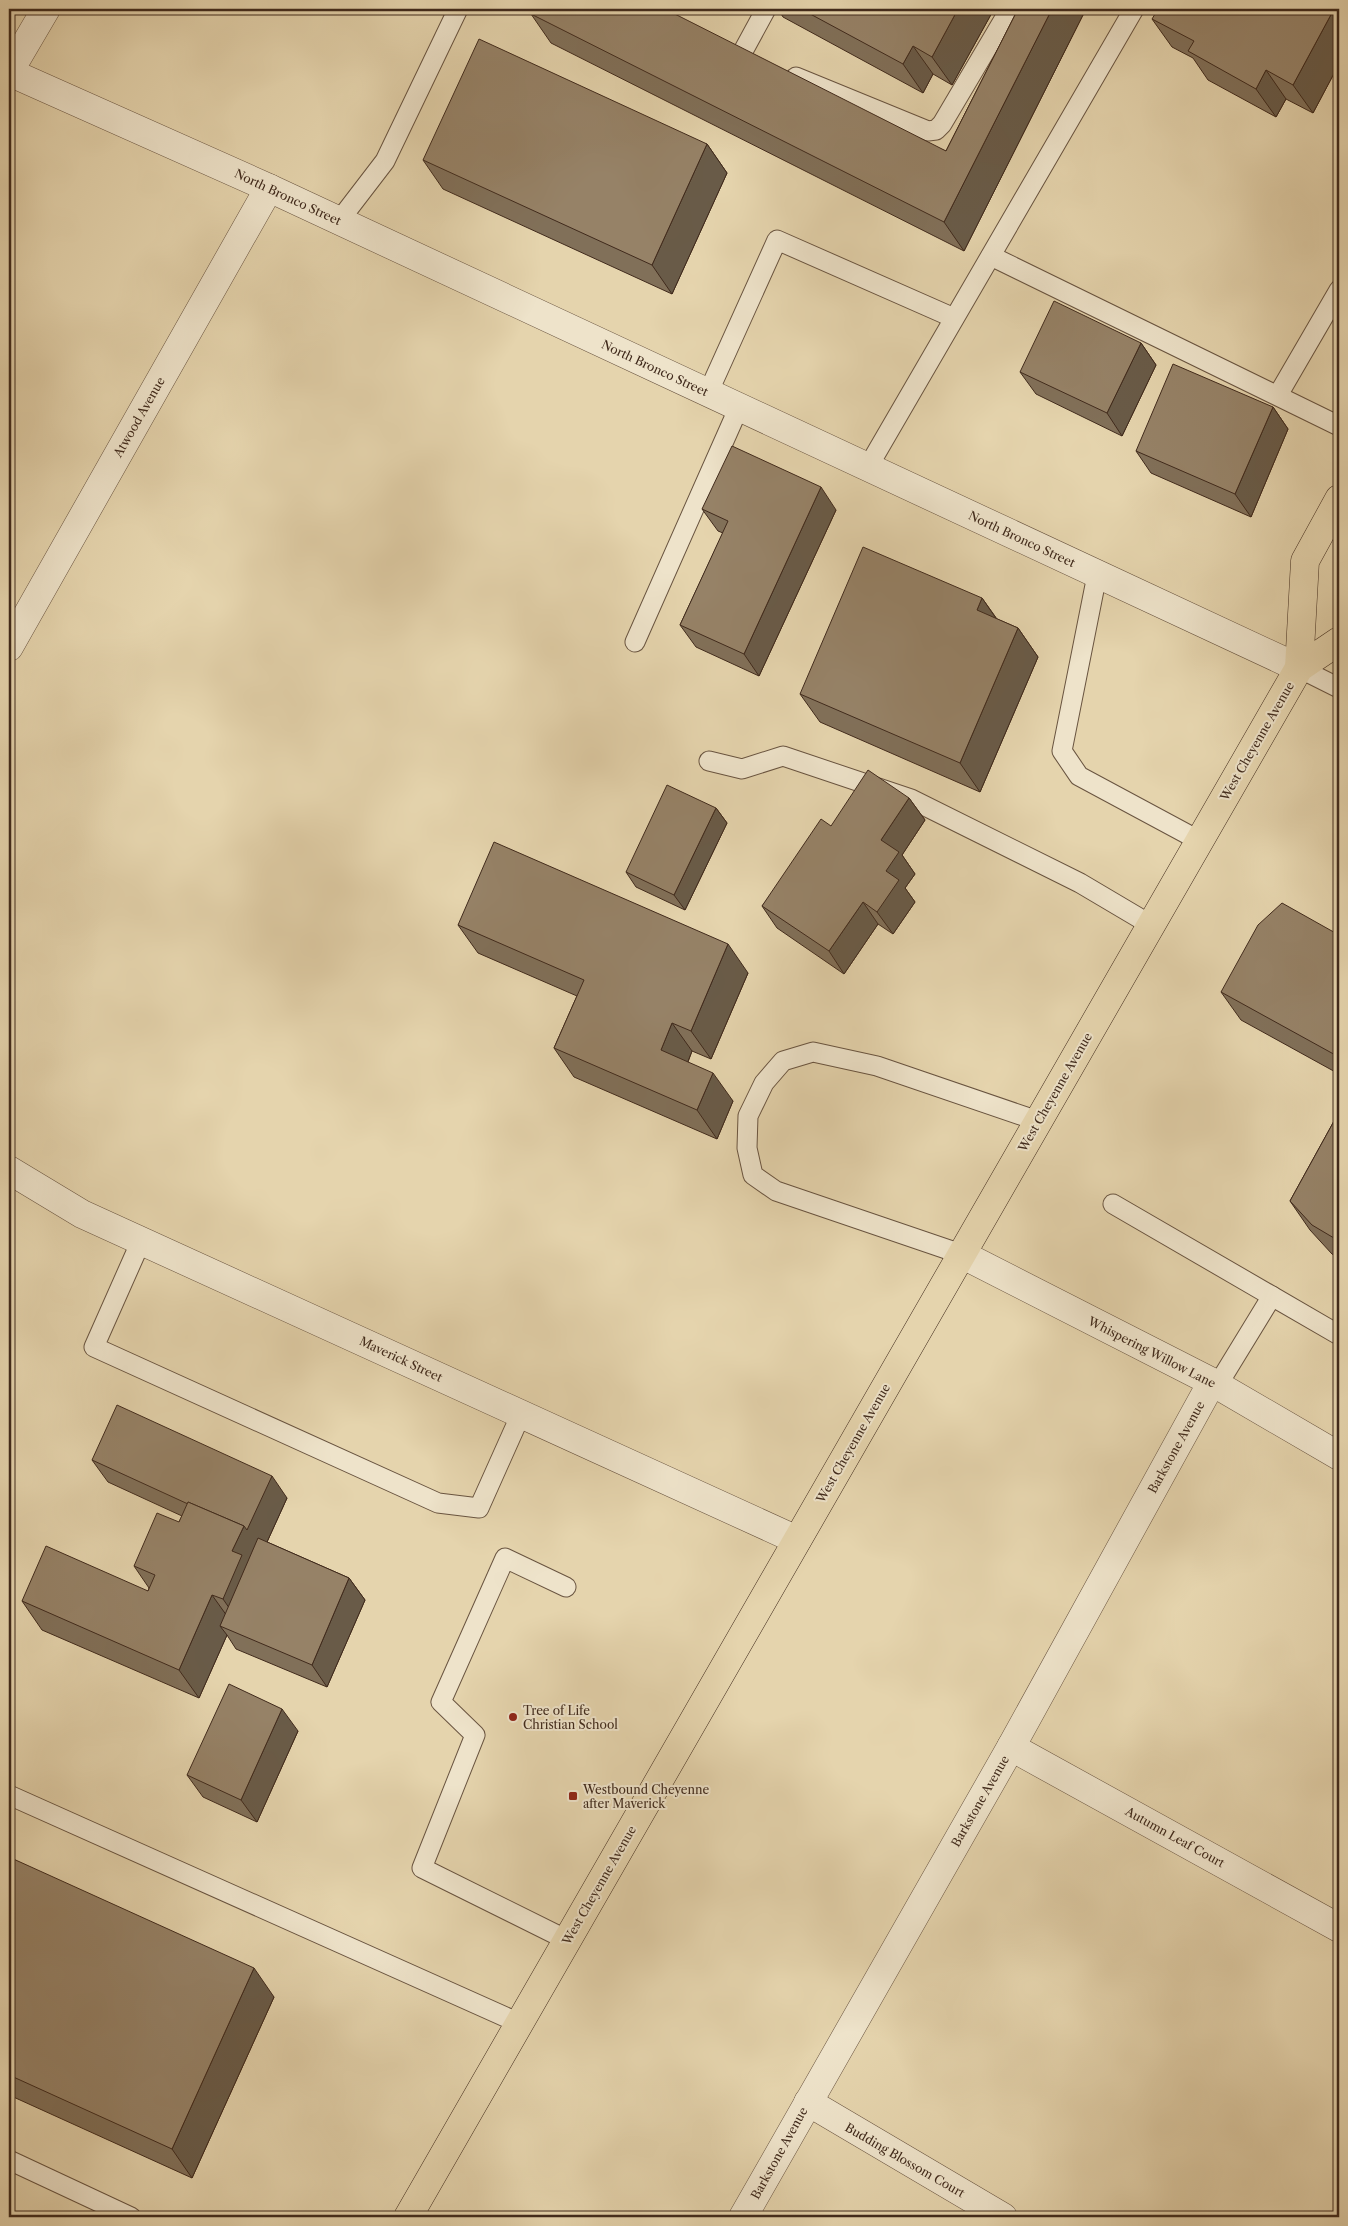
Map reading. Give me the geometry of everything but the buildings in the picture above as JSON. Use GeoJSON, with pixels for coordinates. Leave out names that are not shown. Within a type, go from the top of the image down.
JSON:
{"type":"FeatureCollection","features":[{"type":"Feature","properties":{"kind":"main road","name":"West Cheyenne Avenue"},"geometry":{"type":"LineString","coordinates":[[1299,668],[1305,562],[1339,500]]}},
{"type":"Feature","properties":{"kind":"main road","name":"West Cheyenne Avenue"},"geometry":{"type":"LineString","coordinates":[[408,2217],[1299,668],[1339,641]]}},
{"type":"Feature","properties":{"kind":"street","name":"North Bronco Street"},"geometry":{"type":"LineString","coordinates":[[46,9],[9,72],[269,188],[1299,668]]}},
{"type":"Feature","properties":{"kind":"street","name":"Atwood Avenue"},"geometry":{"type":"LineString","coordinates":[[9,647],[269,188]]}},
{"type":"Feature","properties":{"kind":"street","name":"Maverick Street"},"geometry":{"type":"LineString","coordinates":[[9,1170],[82,1214],[797,1540]]}},
{"type":"Feature","properties":{"kind":"street","name":"Whispering Willow Lane"},"geometry":{"type":"LineString","coordinates":[[961,1254],[1214,1384],[1339,1456]]}},
{"type":"Feature","properties":{"kind":"street","name":"Barkstone Avenue"},"geometry":{"type":"LineString","coordinates":[[743,2217],[1214,1384]]}},
{"type":"Feature","properties":{"kind":"street","name":"Autumn Leaf Court"},"geometry":{"type":"LineString","coordinates":[[1011,1746],[1339,1928]]}},
{"type":"Feature","properties":{"kind":"street","name":"Budding Blossom Court"},"geometry":{"type":"LineString","coordinates":[[808,2102],[1003,2217]]}},
{"type":"Feature","properties":{"kind":"lane"},"geometry":{"type":"LineString","coordinates":[[340,221],[385,160],[458,9]]}},
{"type":"Feature","properties":{"kind":"lane"},"geometry":{"type":"LineString","coordinates":[[741,55],[766,9]]}},
{"type":"Feature","properties":{"kind":"lane"},"geometry":{"type":"LineString","coordinates":[[777,70],[928,131],[936,130],[942,124],[1010,9]]}},
{"type":"Feature","properties":{"kind":"lane"},"geometry":{"type":"LineString","coordinates":[[868,467],[1134,9]]}},
{"type":"Feature","properties":{"kind":"lane"},"geometry":{"type":"LineString","coordinates":[[723,47],[759,62]]}},
{"type":"Feature","properties":{"kind":"lane"},"geometry":{"type":"LineString","coordinates":[[708,393],[777,240],[954,318]]}},
{"type":"Feature","properties":{"kind":"lane"},"geometry":{"type":"LineString","coordinates":[[991,256],[1339,426]]}},
{"type":"Feature","properties":{"kind":"lane"},"geometry":{"type":"LineString","coordinates":[[1278,396],[1339,290]]}},
{"type":"Feature","properties":{"kind":"lane"},"geometry":{"type":"LineString","coordinates":[[635,642],[739,407]]}},
{"type":"Feature","properties":{"kind":"lane"},"geometry":{"type":"LineString","coordinates":[[1097,574],[1062,751],[1079,776],[1200,840]]}},
{"type":"Feature","properties":{"kind":"lane"},"geometry":{"type":"LineString","coordinates":[[1299,668],[1339,688]]}},
{"type":"Feature","properties":{"kind":"lane"},"geometry":{"type":"LineString","coordinates":[[709,761],[742,769],[783,756],[912,798],[1080,883],[1151,925]]}},
{"type":"Feature","properties":{"kind":"lane"},"geometry":{"type":"LineString","coordinates":[[961,1254],[776,1191],[753,1175],[747,1148],[748,1116],[764,1083],[784,1061],[813,1052],[877,1066],[1038,1121]]}},
{"type":"Feature","properties":{"kind":"lane"},"geometry":{"type":"LineString","coordinates":[[1113,1204],[1339,1335]]}},
{"type":"Feature","properties":{"kind":"lane"},"geometry":{"type":"LineString","coordinates":[[141,1241],[94,1347],[438,1503],[479,1508],[521,1414]]}},
{"type":"Feature","properties":{"kind":"lane"},"geometry":{"type":"LineString","coordinates":[[1214,1384],[1272,1296]]}},
{"type":"Feature","properties":{"kind":"lane"},"geometry":{"type":"LineString","coordinates":[[566,1587],[505,1558],[441,1702],[475,1735],[422,1868],[567,1940]]}},
{"type":"Feature","properties":{"kind":"lane"},"geometry":{"type":"LineString","coordinates":[[9,1795],[520,2023]]}},
{"type":"Feature","properties":{"kind":"lane"},"geometry":{"type":"LineString","coordinates":[[9,2160],[131,2217]]}},
{"type":"Feature","properties":{"kind":"place","name":"Tree of Life Christian School"},"geometry":{"type":"Point","coordinates":[513,1717]}},
{"type":"Feature","properties":{"kind":"place","name":"Westbound Cheyenne after Maverick"},"geometry":{"type":"Point","coordinates":[573,1796]}}]}
